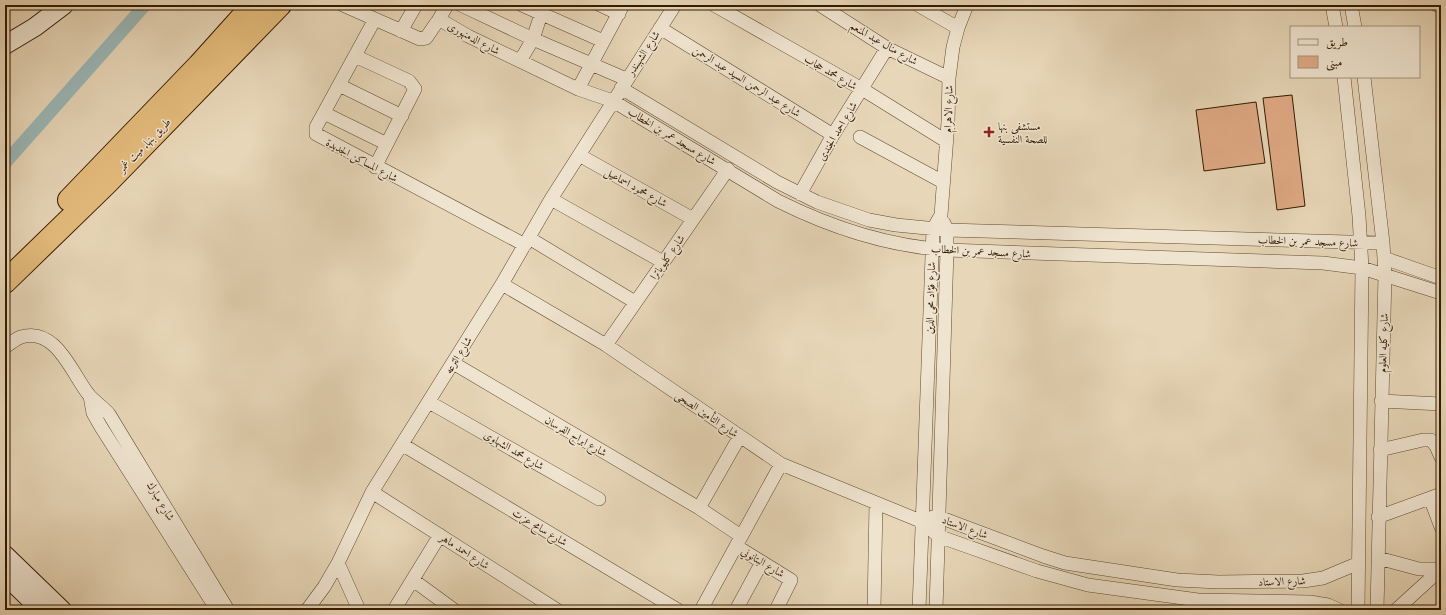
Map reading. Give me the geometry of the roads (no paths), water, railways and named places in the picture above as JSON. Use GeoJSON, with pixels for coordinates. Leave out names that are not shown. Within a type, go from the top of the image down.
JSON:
{"type":"FeatureCollection","features":[{"type":"Feature","properties":{"kind":"highway","name":"طريق بنها, ميت غمر"},"geometry":{"type":"LineString","coordinates":[[5,266],[199,66],[254,5]]}},
{"type":"Feature","properties":{"kind":"highway","name":"طريق بنها, ميت غمر"},"geometry":{"type":"LineString","coordinates":[[5,282],[107,183],[280,5]]}},
{"type":"Feature","properties":{"kind":"main road"},"geometry":{"type":"LineString","coordinates":[[8,38],[34,27],[64,5]]}},
{"type":"Feature","properties":{"kind":"main road"},"geometry":{"type":"LineString","coordinates":[[5,555],[62,610]]}},
{"type":"Feature","properties":{"kind":"main road"},"geometry":{"type":"LineString","coordinates":[[5,575],[41,610]]}},
{"type":"Feature","properties":{"kind":"street","name":"شارع الدمنهورى"},"geometry":{"type":"LineString","coordinates":[[343,5],[414,38],[426,38],[438,21],[442,21],[578,89],[613,101]]}},
{"type":"Feature","properties":{"kind":"street"},"geometry":{"type":"LineString","coordinates":[[401,31],[416,5]]}},
{"type":"Feature","properties":{"kind":"street"},"geometry":{"type":"LineString","coordinates":[[438,21],[447,5]]}},
{"type":"Feature","properties":{"kind":"street","name":"شارع مسجد عمر بن الخطاب"},"geometry":{"type":"LineString","coordinates":[[461,5],[533,39],[592,63],[778,182],[800,194],[843,212],[869,220],[896,225],[947,230],[1383,243]]}},
{"type":"Feature","properties":{"kind":"street"},"geometry":{"type":"LineString","coordinates":[[522,5],[543,9],[603,41]]}},
{"type":"Feature","properties":{"kind":"street"},"geometry":{"type":"LineString","coordinates":[[578,89],[621,9],[600,5]]}},
{"type":"Feature","properties":{"kind":"street","name":"شارع الشهبندر"},"geometry":{"type":"LineString","coordinates":[[613,101],[675,5]]}},
{"type":"Feature","properties":{"kind":"street","name":"شارع محمد حجاب"},"geometry":{"type":"LineString","coordinates":[[714,5],[862,89],[946,141]]}},
{"type":"Feature","properties":{"kind":"street","name":"شارع منال عبد المنعم"},"geometry":{"type":"LineString","coordinates":[[820,5],[887,48],[949,78]]}},
{"type":"Feature","properties":{"kind":"street"},"geometry":{"type":"LineString","coordinates":[[918,5],[958,28]]}},
{"type":"Feature","properties":{"kind":"street","name":"شارع الاهرام"},"geometry":{"type":"LineString","coordinates":[[941,216],[949,78],[953,47],[958,28],[967,5]]}},
{"type":"Feature","properties":{"kind":"street"},"geometry":{"type":"LineString","coordinates":[[1332,5],[1336,26]]}},
{"type":"Feature","properties":{"kind":"street"},"geometry":{"type":"LineString","coordinates":[[1351,5],[1355,26]]}},
{"type":"Feature","properties":{"kind":"street"},"geometry":{"type":"LineString","coordinates":[[1437,5],[1441,7]]}},
{"type":"Feature","properties":{"kind":"street"},"geometry":{"type":"LineString","coordinates":[[520,61],[533,39],[543,9]]}},
{"type":"Feature","properties":{"kind":"street","name":"شارع المساكن الجديدة"},"geometry":{"type":"LineString","coordinates":[[375,19],[316,127],[316,134],[375,167],[527,242],[635,302]]}},
{"type":"Feature","properties":{"kind":"street","name":"شارع عبد الرحمن السيد عبد الرحمن"},"geometry":{"type":"LineString","coordinates":[[660,28],[834,135]]}},
{"type":"Feature","properties":{"kind":"street","name":"شارع احمد الجندى"},"geometry":{"type":"LineString","coordinates":[[800,194],[887,48]]}},
{"type":"Feature","properties":{"kind":"street"},"geometry":{"type":"LineString","coordinates":[[355,56],[409,81],[413,84],[415,89],[414,94],[375,167]]}},
{"type":"Feature","properties":{"kind":"street","name":"شارع كليه العلوم"},"geometry":{"type":"LineString","coordinates":[[1344,78],[1361,242],[1362,268],[1358,610]]}},
{"type":"Feature","properties":{"kind":"street","name":"شارع كليه العلوم"},"geometry":{"type":"LineString","coordinates":[[1364,78],[1383,243],[1385,274],[1377,610]]}},
{"type":"Feature","properties":{"kind":"street"},"geometry":{"type":"LineString","coordinates":[[339,85],[402,116]]}},
{"type":"Feature","properties":{"kind":"street","name":"شارع مسجد عمر بن الخطاب"},"geometry":{"type":"LineString","coordinates":[[613,101],[728,169],[778,201],[826,223],[876,239],[931,249],[947,250],[1323,263],[1362,268],[1385,274],[1441,293]]}},
{"type":"Feature","properties":{"kind":"street","name":"شارع الترعه"},"geometry":{"type":"LineString","coordinates":[[307,610],[324,587],[338,563],[372,492],[403,445],[502,284],[551,199],[613,101]]}},
{"type":"Feature","properties":{"kind":"street"},"geometry":{"type":"LineString","coordinates":[[324,113],[387,144]]}},
{"type":"Feature","properties":{"kind":"street"},"geometry":{"type":"LineString","coordinates":[[860,137],[943,182]]}},
{"type":"Feature","properties":{"kind":"street","name":"شارع محمود اسماعيل"},"geometry":{"type":"LineString","coordinates":[[579,155],[693,219]]}},
{"type":"Feature","properties":{"kind":"street","name":"شارع كليوباترا"},"geometry":{"type":"LineString","coordinates":[[606,345],[728,169]]}},
{"type":"Feature","properties":{"kind":"street"},"geometry":{"type":"LineString","coordinates":[[551,199],[664,262]]}},
{"type":"Feature","properties":{"kind":"street","name":"شارع فؤاد محى الدين"},"geometry":{"type":"LineString","coordinates":[[919,610],[931,249],[933,229],[941,216]]}},
{"type":"Feature","properties":{"kind":"street","name":"شارع فؤاد محى الدين"},"geometry":{"type":"LineString","coordinates":[[936,610],[947,250],[947,230],[941,216]]}},
{"type":"Feature","properties":{"kind":"street"},"geometry":{"type":"LineString","coordinates":[[1079,255],[1081,234]]}},
{"type":"Feature","properties":{"kind":"street"},"geometry":{"type":"LineString","coordinates":[[1384,258],[1441,278]]}},
{"type":"Feature","properties":{"kind":"street","name":"شارع التأمين الصحى"},"geometry":{"type":"LineString","coordinates":[[502,284],[606,345],[781,464],[923,522]]}},
{"type":"Feature","properties":{"kind":"street","name":"شارع مبارك"},"geometry":{"type":"LineString","coordinates":[[5,347],[20,338],[33,336],[45,339],[58,349],[90,396],[104,409],[112,420],[217,610]]}},
{"type":"Feature","properties":{"kind":"street","name":"شارع ابراج الفرسان"},"geometry":{"type":"LineString","coordinates":[[453,363],[699,508]]}},
{"type":"Feature","properties":{"kind":"street","name":"شارع مبارك"},"geometry":{"type":"LineString","coordinates":[[90,396],[94,413],[101,428],[194,566],[228,610]]}},
{"type":"Feature","properties":{"kind":"street"},"geometry":{"type":"LineString","coordinates":[[1381,401],[1441,404]]}},
{"type":"Feature","properties":{"kind":"street","name":"شارع محمد الشهاوى"},"geometry":{"type":"LineString","coordinates":[[429,402],[599,499]]}},
{"type":"Feature","properties":{"kind":"street"},"geometry":{"type":"LineString","coordinates":[[101,428],[112,420]]}},
{"type":"Feature","properties":{"kind":"street"},"geometry":{"type":"LineString","coordinates":[[699,508],[740,436]]}},
{"type":"Feature","properties":{"kind":"street"},"geometry":{"type":"LineString","coordinates":[[1380,450],[1423,440],[1431,440],[1436,446],[1441,457]]}},
{"type":"Feature","properties":{"kind":"street","name":"شارع سامح عزت"},"geometry":{"type":"LineString","coordinates":[[403,445],[678,610]]}},
{"type":"Feature","properties":{"kind":"street"},"geometry":{"type":"LineString","coordinates":[[701,610],[781,464]]}},
{"type":"Feature","properties":{"kind":"street","name":"شارع احمد ماهر"},"geometry":{"type":"LineString","coordinates":[[372,492],[557,610]]}},
{"type":"Feature","properties":{"kind":"street"},"geometry":{"type":"LineString","coordinates":[[1378,518],[1435,496],[1441,527]]}},
{"type":"Feature","properties":{"kind":"street"},"geometry":{"type":"LineString","coordinates":[[874,610],[876,504]]}},
{"type":"Feature","properties":{"kind":"street","name":"شارع البتانوني"},"geometry":{"type":"LineString","coordinates":[[699,508],[762,562],[790,578],[792,582],[776,610]]}},
{"type":"Feature","properties":{"kind":"street","name":"شارع الاستاد"},"geometry":{"type":"LineString","coordinates":[[1339,610],[1328,605],[1310,602],[1198,600],[1088,585],[1037,571],[938,536],[923,522],[933,517],[939,517],[1043,556],[1091,568],[1156,578],[1198,582],[1296,581],[1323,578],[1359,563]]}},
{"type":"Feature","properties":{"kind":"street"},"geometry":{"type":"LineString","coordinates":[[953,541],[954,532],[958,524]]}},
{"type":"Feature","properties":{"kind":"street"},"geometry":{"type":"LineString","coordinates":[[394,610],[440,535]]}},
{"type":"Feature","properties":{"kind":"street"},"geometry":{"type":"LineString","coordinates":[[1037,571],[1043,556]]}},
{"type":"Feature","properties":{"kind":"street"},"geometry":{"type":"LineString","coordinates":[[1378,558],[1419,569],[1441,569],[1396,610]]}},
{"type":"Feature","properties":{"kind":"street"},"geometry":{"type":"LineString","coordinates":[[736,610],[762,562]]}},
{"type":"Feature","properties":{"kind":"street"},"geometry":{"type":"LineString","coordinates":[[338,563],[359,610]]}},
{"type":"Feature","properties":{"kind":"street"},"geometry":{"type":"LineString","coordinates":[[1088,585],[1091,568]]}},
{"type":"Feature","properties":{"kind":"street"},"geometry":{"type":"LineString","coordinates":[[413,580],[454,610]]}},
{"type":"Feature","properties":{"kind":"waterway"},"geometry":{"type":"LineString","coordinates":[[5,163],[145,5]]}},
{"type":"Feature","properties":{"kind":"place","name":"مستشفى بنها للصحة النفسية"},"geometry":{"type":"Point","coordinates":[989,132]}}]}
